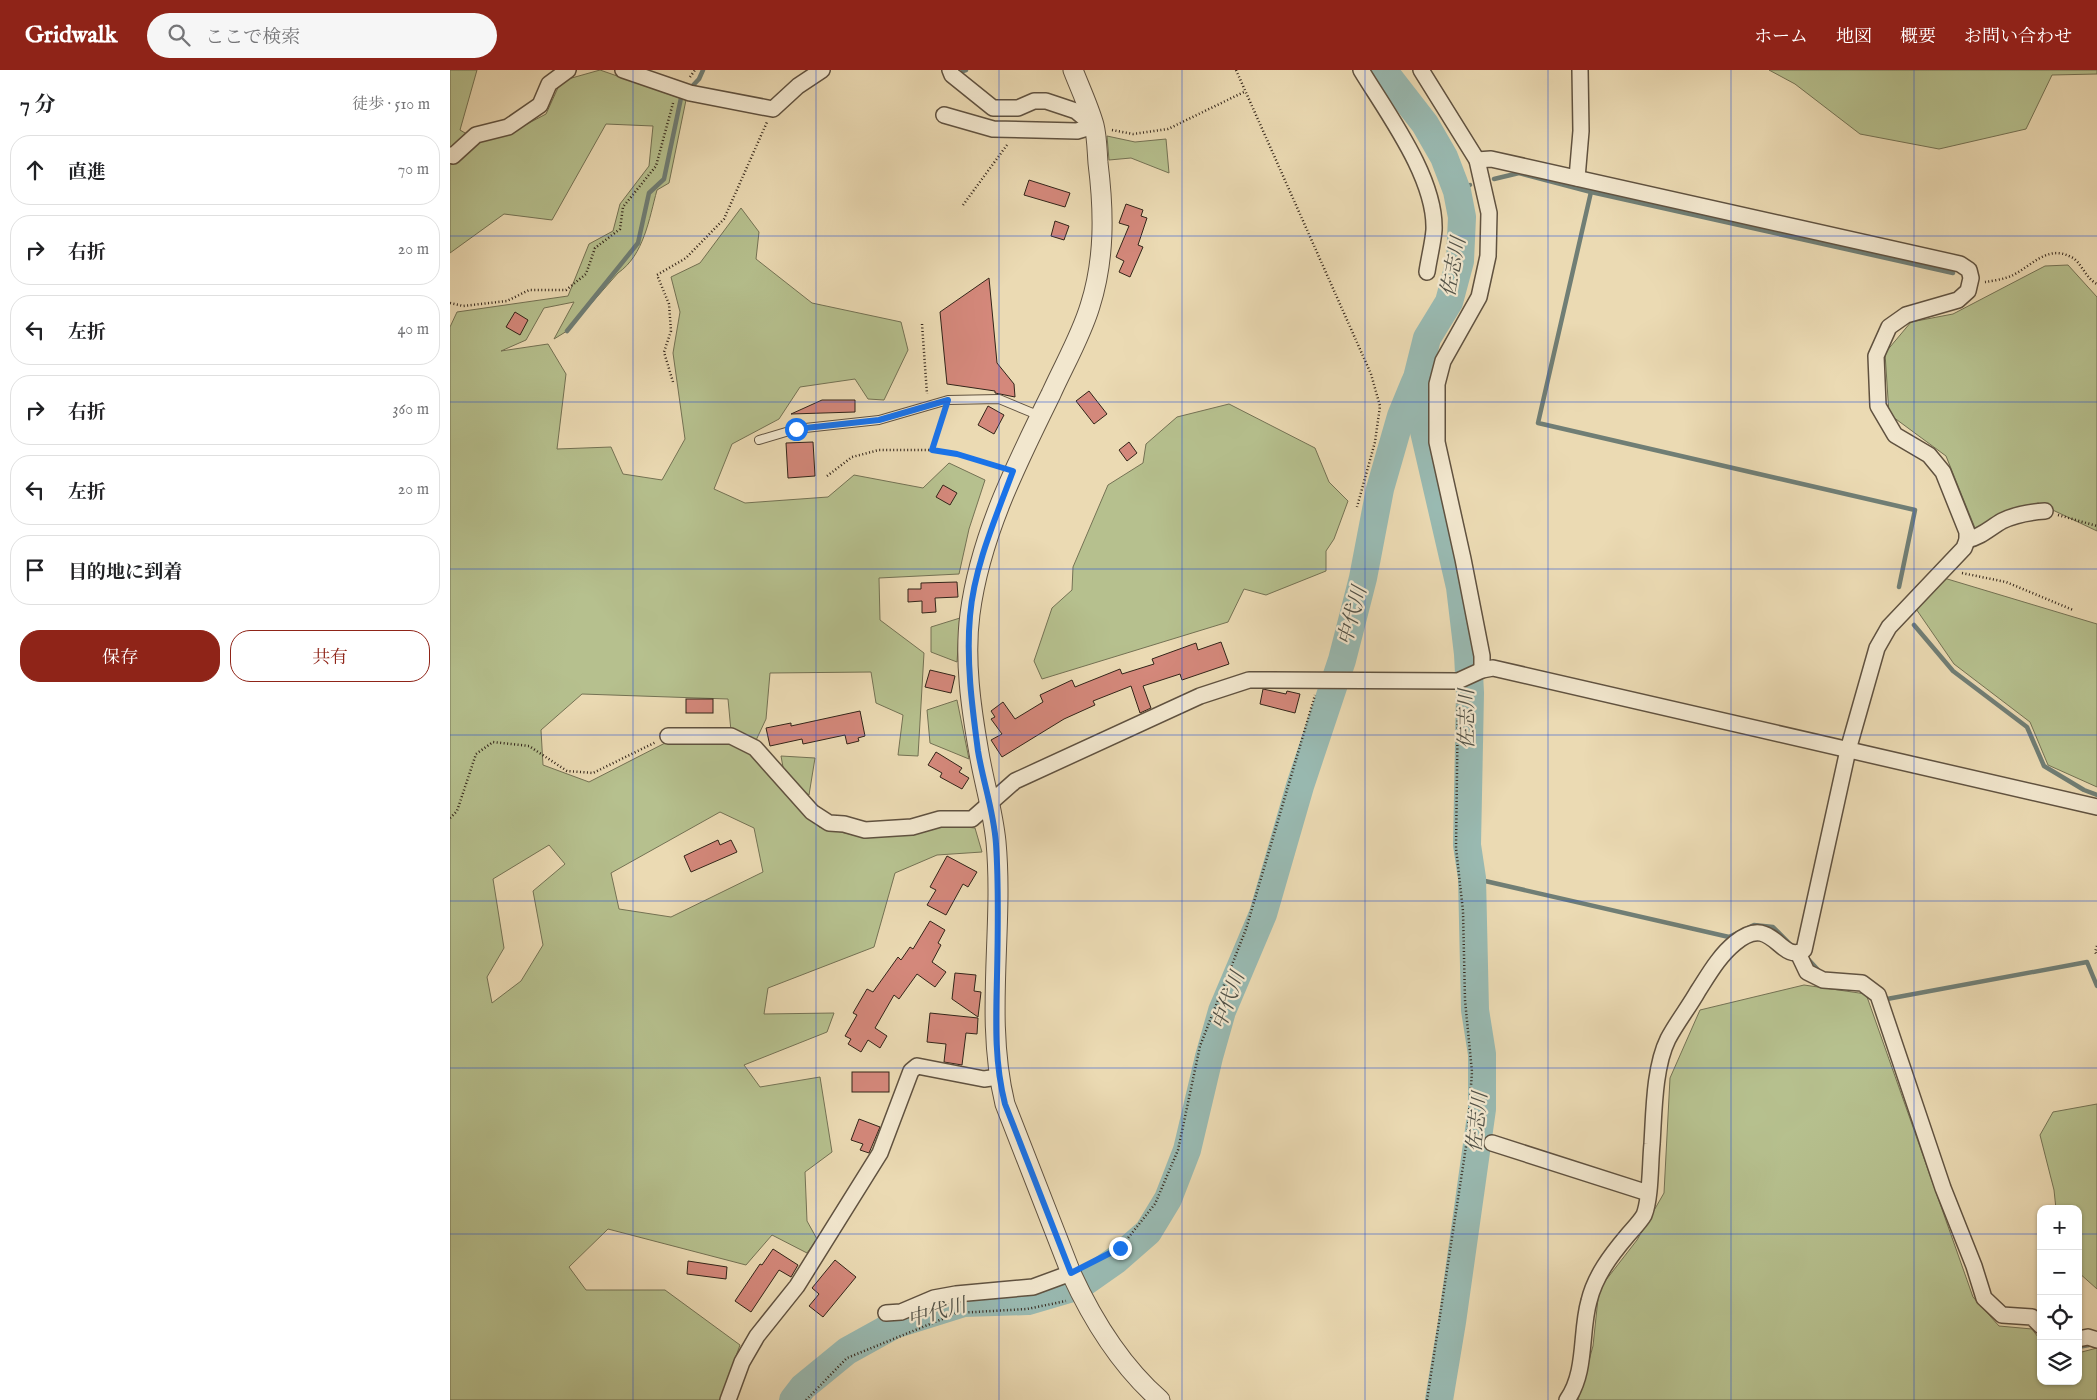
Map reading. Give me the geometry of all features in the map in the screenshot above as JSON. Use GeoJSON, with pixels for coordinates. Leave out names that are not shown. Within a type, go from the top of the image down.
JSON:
{"type":"FeatureCollection","features":[{"type":"Feature","properties":{"kind":"street"},"geometry":{"type":"LineString","coordinates":[[450,155],[453,156],[476,135],[508,127],[540,105],[549,84],[568,70]]}},
{"type":"Feature","properties":{"kind":"street"},"geometry":{"type":"LineString","coordinates":[[623,70],[685,91],[773,109],[798,86],[822,70]]}},
{"type":"Feature","properties":{"kind":"street"},"geometry":{"type":"LineString","coordinates":[[950,70],[952,75],[993,108],[1018,108],[1034,101],[1046,101],[1076,111],[1094,126]]}},
{"type":"Feature","properties":{"kind":"street"},"geometry":{"type":"LineString","coordinates":[[1073,70],[1094,126],[1103,201],[1102,254],[1090,306],[1013,471],[982,554],[970,614],[968,676],[979,754],[991,803],[996,843],[998,922],[996,1027],[998,1076],[1005,1104],[1082,1298],[1105,1337],[1138,1380],[1160,1400]]}},
{"type":"Feature","properties":{"kind":"street"},"geometry":{"type":"LineString","coordinates":[[1361,70],[1416,162],[1430,199],[1434,229],[1427,272]]}},
{"type":"Feature","properties":{"kind":"street"},"geometry":{"type":"LineString","coordinates":[[1422,70],[1477,160],[1489,213],[1488,256],[1479,296],[1443,361],[1436,384],[1436,442],[1463,559],[1482,656],[1482,670]]}},
{"type":"Feature","properties":{"kind":"street"},"geometry":{"type":"LineString","coordinates":[[1577,178],[1581,131],[1580,70]]}},
{"type":"Feature","properties":{"kind":"street"},"geometry":{"type":"LineString","coordinates":[[944,115],[993,129],[1077,132],[1094,126]]}},
{"type":"Feature","properties":{"kind":"street"},"geometry":{"type":"LineString","coordinates":[[1477,160],[1491,160],[1577,178],[1960,264],[1969,270],[1971,278],[1968,291],[1958,300],[1906,315],[1889,327],[1876,356],[1878,406],[1895,435],[1929,455],[1943,472],[1967,532],[1967,540],[1964,548],[1889,627],[1877,648],[1848,750],[1807,944],[1804,950],[1792,953],[1782,947],[1772,937],[1761,932],[1749,934],[1735,943],[1714,966],[1668,1040],[1656,1083],[1648,1193],[1644,1215],[1607,1260],[1589,1300],[1578,1377],[1567,1400]]}},
{"type":"Feature","properties":{"kind":"street"},"geometry":{"type":"LineString","coordinates":[[1967,540],[1978,538],[2003,521],[2025,512],[2045,511]]}},
{"type":"Feature","properties":{"kind":"street"},"geometry":{"type":"LineString","coordinates":[[668,736],[731,736],[755,748],[812,812],[829,823],[844,824],[865,830],[912,827],[940,819],[972,819],[1015,781],[1200,696],[1249,680],[1458,681],[1482,670],[1494,668],[2097,807]]}},
{"type":"Feature","properties":{"kind":"street"},"geometry":{"type":"LineString","coordinates":[[1798,953],[1808,972],[1823,980],[1862,983],[1878,995],[1943,1188],[1974,1266],[1984,1298],[2002,1315],[2032,1318],[2037,1322]]}},
{"type":"Feature","properties":{"kind":"street"},"geometry":{"type":"LineString","coordinates":[[728,1400],[742,1362],[757,1336],[797,1286],[880,1153],[911,1071],[917,1066],[984,1079],[998,1076]]}},
{"type":"Feature","properties":{"kind":"street"},"geometry":{"type":"LineString","coordinates":[[1492,1143],[1648,1193]]}},
{"type":"Feature","properties":{"kind":"street"},"geometry":{"type":"LineString","coordinates":[[886,1313],[900,1312],[934,1298],[956,1294],[1033,1287],[1071,1273]]}},
{"type":"Feature","properties":{"kind":"street"},"geometry":{"type":"LineString","coordinates":[[2082,1339],[2088,1337],[2097,1340]]}},
{"type":"Feature","properties":{"kind":"lane"},"geometry":{"type":"LineString","coordinates":[[759,440],[796,429],[879,420],[948,400],[999,399],[1040,416]]}},
{"type":"Feature","properties":{"kind":"path"},"geometry":{"type":"LineString","coordinates":[[1236,70],[1372,374],[1380,406],[1375,442],[1358,507]]}},
{"type":"Feature","properties":{"kind":"path"},"geometry":{"type":"LineString","coordinates":[[450,303],[463,306],[507,301],[528,290],[566,290],[586,274],[595,248],[620,229],[623,207],[656,166],[672,105],[685,91]]}},
{"type":"Feature","properties":{"kind":"path"},"geometry":{"type":"LineString","coordinates":[[1094,126],[1133,134],[1168,129],[1246,91]]}},
{"type":"Feature","properties":{"kind":"path"},"geometry":{"type":"LineString","coordinates":[[672,382],[664,352],[671,331],[669,304],[657,275],[686,258],[724,219],[773,109]]}},
{"type":"Feature","properties":{"kind":"path"},"geometry":{"type":"LineString","coordinates":[[963,205],[1018,129]]}},
{"type":"Feature","properties":{"kind":"path"},"geometry":{"type":"LineString","coordinates":[[1971,278],[1986,282],[2011,276],[2039,257],[2057,253],[2072,257],[2089,280],[2097,284]]}},
{"type":"Feature","properties":{"kind":"path"},"geometry":{"type":"LineString","coordinates":[[922,324],[928,406]]}},
{"type":"Feature","properties":{"kind":"path"},"geometry":{"type":"LineString","coordinates":[[932,450],[948,400]]}},
{"type":"Feature","properties":{"kind":"path"},"geometry":{"type":"LineString","coordinates":[[827,476],[852,457],[879,450],[932,450],[957,454],[1013,471]]}},
{"type":"Feature","properties":{"kind":"path"},"geometry":{"type":"LineString","coordinates":[[2045,511],[2097,526]]}},
{"type":"Feature","properties":{"kind":"path"},"geometry":{"type":"LineString","coordinates":[[1944,569],[2006,582],[2073,610]]}},
{"type":"Feature","properties":{"kind":"path"},"geometry":{"type":"LineString","coordinates":[[1071,1273],[1120,1248],[1155,1204],[1178,1150],[1200,1046],[1246,929],[1319,681]]}},
{"type":"Feature","properties":{"kind":"path"},"geometry":{"type":"LineString","coordinates":[[1427,1400],[1467,1140],[1472,1072],[1465,1000],[1463,911],[1456,848],[1458,681]]}},
{"type":"Feature","properties":{"kind":"path"},"geometry":{"type":"LineString","coordinates":[[450,818],[457,811],[476,754],[493,742],[529,746],[567,771],[592,773],[668,736]]}},
{"type":"Feature","properties":{"kind":"path"},"geometry":{"type":"LineString","coordinates":[[2097,946],[2094,952],[2097,955]]}},
{"type":"Feature","properties":{"kind":"path"},"geometry":{"type":"LineString","coordinates":[[806,1400],[847,1358],[957,1313],[1028,1309],[1082,1298]]}},
{"type":"Feature","properties":{"kind":"green space"},"geometry":{"type":"Polygon","coordinates":[[[450,70],[477,70],[460,130],[477,140],[510,133],[546,114],[561,81],[600,70],[686,100],[669,183],[657,190],[644,236],[634,257],[567,331],[554,339],[574,302],[544,308],[526,340],[501,351],[548,344],[566,374],[557,449],[611,447],[623,474],[662,480],[685,439],[673,353],[680,312],[671,277],[700,263],[741,208],[759,232],[756,259],[812,303],[901,322],[908,350],[884,400],[868,399],[855,379],[800,387],[779,419],[732,444],[714,489],[745,503],[828,497],[854,475],[923,488],[949,463],[985,480],[969,529],[959,574],[879,578],[880,620],[924,653],[918,756],[898,755],[903,715],[876,703],[871,672],[770,673],[766,719],[751,751],[819,827],[867,838],[947,825],[975,828],[982,852],[937,855],[895,873],[874,947],[768,988],[764,1014],[834,1013],[827,1032],[744,1065],[760,1087],[820,1077],[832,1152],[805,1172],[807,1221],[817,1239],[807,1253],[772,1235],[746,1265],[608,1229],[569,1267],[586,1290],[665,1290],[740,1345],[720,1400],[450,1400],[450,327],[457,312],[568,296],[589,244],[613,231],[620,204],[649,166],[653,126],[606,124],[552,220],[504,214],[450,253],[450,70]],[[582,694],[541,730],[543,765],[589,782],[669,741],[732,742],[728,699],[582,694]],[[720,812],[611,873],[619,909],[671,917],[763,872],[754,828],[720,812]],[[549,845],[493,879],[504,948],[487,977],[492,1003],[521,981],[543,945],[533,891],[565,864],[549,845]]]}},
{"type":"Feature","properties":{"kind":"green space"},"geometry":{"type":"Polygon","coordinates":[[[1769,70],[2097,70],[2097,74],[2052,75],[2026,129],[1939,149],[1860,134],[1795,84],[1769,70]]]}},
{"type":"Feature","properties":{"kind":"green space"},"geometry":{"type":"Polygon","coordinates":[[[1107,136],[1135,142],[1166,139],[1169,173],[1131,158],[1109,160],[1107,136]]]}},
{"type":"Feature","properties":{"kind":"green space"},"geometry":{"type":"Polygon","coordinates":[[[2068,265],[2097,297],[2097,531],[2038,503],[1975,528],[1946,456],[1889,414],[1885,353],[1911,322],[1953,314],[2045,266],[2068,265]]]}},
{"type":"Feature","properties":{"kind":"green space"},"geometry":{"type":"Polygon","coordinates":[[[1229,404],[1315,448],[1329,482],[1348,501],[1334,539],[1326,551],[1326,571],[1266,595],[1244,589],[1228,622],[1042,679],[1034,661],[1052,608],[1072,590],[1073,567],[1108,485],[1143,463],[1146,444],[1177,417],[1229,404]]]}},
{"type":"Feature","properties":{"kind":"green space"},"geometry":{"type":"Polygon","coordinates":[[[1944,578],[2097,624],[2097,787],[2048,765],[2030,722],[1954,664],[1914,606],[1944,578]]]}},
{"type":"Feature","properties":{"kind":"green space"},"geometry":{"type":"Polygon","coordinates":[[[960,618],[957,662],[931,652],[931,627],[960,618]]]}},
{"type":"Feature","properties":{"kind":"green space"},"geometry":{"type":"Polygon","coordinates":[[[957,700],[969,759],[930,743],[927,710],[957,700]]]}},
{"type":"Feature","properties":{"kind":"green space"},"geometry":{"type":"Polygon","coordinates":[[[781,756],[815,758],[809,795],[785,778],[781,756]]]}},
{"type":"Feature","properties":{"kind":"green space"},"geometry":{"type":"Polygon","coordinates":[[[1804,985],[1866,994],[1973,1297],[1999,1326],[2032,1329],[2037,1336],[2037,1385],[2082,1385],[2082,1352],[2097,1348],[2097,1400],[1578,1400],[1593,1346],[1599,1289],[1637,1240],[1664,1193],[1670,1078],[1700,1010],[1804,985]]]}},
{"type":"Feature","properties":{"kind":"green space"},"geometry":{"type":"Polygon","coordinates":[[[2097,1104],[2097,1289],[2082,1276],[2082,1205],[2056,1205],[2054,1190],[2040,1135],[2053,1112],[2097,1104]]]}},
{"type":"Feature","properties":{"kind":"building"},"geometry":{"type":"Polygon","coordinates":[[[1029,180],[1070,193],[1065,207],[1024,195],[1029,180]]]}},
{"type":"Feature","properties":{"kind":"building"},"geometry":{"type":"Polygon","coordinates":[[[1126,204],[1143,210],[1141,216],[1147,218],[1138,245],[1143,247],[1130,277],[1119,272],[1124,261],[1116,257],[1129,226],[1119,223],[1126,204]]]}},
{"type":"Feature","properties":{"kind":"building"},"geometry":{"type":"Polygon","coordinates":[[[1055,221],[1069,226],[1064,240],[1051,236],[1055,221]]]}},
{"type":"Feature","properties":{"kind":"building"},"geometry":{"type":"Polygon","coordinates":[[[989,278],[997,363],[1014,384],[1015,397],[995,393],[995,391],[947,384],[940,312],[989,278]]]}},
{"type":"Feature","properties":{"kind":"building"},"geometry":{"type":"Polygon","coordinates":[[[515,312],[528,320],[520,335],[506,327],[515,312]]]}},
{"type":"Feature","properties":{"kind":"building"},"geometry":{"type":"Polygon","coordinates":[[[1089,391],[1107,414],[1094,424],[1076,401],[1089,391]]]}},
{"type":"Feature","properties":{"kind":"building"},"geometry":{"type":"Polygon","coordinates":[[[822,400],[855,400],[855,412],[791,414],[822,400]]]}},
{"type":"Feature","properties":{"kind":"building"},"geometry":{"type":"Polygon","coordinates":[[[988,406],[1004,415],[994,434],[978,425],[988,406]]]}},
{"type":"Feature","properties":{"kind":"building"},"geometry":{"type":"Polygon","coordinates":[[[813,442],[815,476],[788,478],[786,443],[813,442]]]}},
{"type":"Feature","properties":{"kind":"building"},"geometry":{"type":"Polygon","coordinates":[[[1129,442],[1137,453],[1127,461],[1119,450],[1129,442]]]}},
{"type":"Feature","properties":{"kind":"building"},"geometry":{"type":"Polygon","coordinates":[[[943,485],[957,493],[950,505],[936,497],[943,485]]]}},
{"type":"Feature","properties":{"kind":"building"},"geometry":{"type":"Polygon","coordinates":[[[957,582],[958,597],[935,598],[936,612],[922,613],[922,601],[908,602],[908,589],[921,589],[921,583],[957,582]]]}},
{"type":"Feature","properties":{"kind":"building"},"geometry":{"type":"Polygon","coordinates":[[[1221,642],[1229,664],[1182,680],[1180,674],[1143,686],[1151,708],[1140,713],[1131,686],[1093,701],[1095,705],[1064,719],[1002,757],[991,740],[1002,734],[991,719],[995,717],[991,711],[1003,702],[1015,719],[1043,702],[1040,695],[1072,680],[1075,687],[1120,669],[1122,674],[1154,664],[1152,659],[1196,643],[1198,650],[1221,642]]]}},
{"type":"Feature","properties":{"kind":"building"},"geometry":{"type":"Polygon","coordinates":[[[930,670],[955,676],[951,693],[925,687],[930,670]]]}},
{"type":"Feature","properties":{"kind":"building"},"geometry":{"type":"Polygon","coordinates":[[[1263,689],[1286,694],[1287,691],[1300,694],[1295,713],[1260,704],[1263,689]]]}},
{"type":"Feature","properties":{"kind":"building"},"geometry":{"type":"Polygon","coordinates":[[[686,699],[713,699],[713,713],[686,713],[686,699]]]}},
{"type":"Feature","properties":{"kind":"building"},"geometry":{"type":"Polygon","coordinates":[[[860,711],[865,736],[858,738],[859,741],[847,744],[845,735],[803,744],[802,739],[770,746],[766,728],[791,723],[791,726],[860,711]]]}},
{"type":"Feature","properties":{"kind":"building"},"geometry":{"type":"Polygon","coordinates":[[[936,752],[962,768],[959,772],[969,778],[962,789],[940,777],[942,773],[928,765],[936,752]]]}},
{"type":"Feature","properties":{"kind":"building"},"geometry":{"type":"Polygon","coordinates":[[[718,840],[720,845],[731,840],[737,852],[691,872],[684,856],[718,840]]]}},
{"type":"Feature","properties":{"kind":"building"},"geometry":{"type":"Polygon","coordinates":[[[947,856],[977,872],[968,887],[963,884],[946,915],[927,905],[936,890],[930,887],[947,856]]]}},
{"type":"Feature","properties":{"kind":"building"},"geometry":{"type":"Polygon","coordinates":[[[930,921],[945,930],[938,943],[941,945],[932,962],[946,972],[935,987],[917,974],[899,999],[894,995],[875,1028],[887,1036],[880,1048],[868,1040],[861,1052],[848,1044],[851,1039],[845,1036],[857,1015],[853,1013],[867,989],[873,992],[898,957],[901,960],[910,947],[913,949],[930,921]]]}},
{"type":"Feature","properties":{"kind":"building"},"geometry":{"type":"Polygon","coordinates":[[[955,973],[976,975],[974,991],[981,992],[978,1017],[952,999],[955,973]]]}},
{"type":"Feature","properties":{"kind":"building"},"geometry":{"type":"Polygon","coordinates":[[[930,1013],[978,1018],[977,1034],[966,1033],[962,1065],[944,1062],[946,1044],[927,1042],[930,1013]]]}},
{"type":"Feature","properties":{"kind":"building"},"geometry":{"type":"Polygon","coordinates":[[[852,1072],[889,1072],[889,1092],[852,1092],[852,1072]]]}},
{"type":"Feature","properties":{"kind":"building"},"geometry":{"type":"Polygon","coordinates":[[[859,1119],[880,1127],[869,1153],[860,1150],[863,1144],[851,1140],[859,1119]]]}},
{"type":"Feature","properties":{"kind":"building"},"geometry":{"type":"Polygon","coordinates":[[[773,1249],[798,1265],[791,1277],[779,1270],[751,1312],[735,1301],[760,1264],[762,1265],[773,1249]]]}},
{"type":"Feature","properties":{"kind":"building"},"geometry":{"type":"Polygon","coordinates":[[[835,1260],[856,1277],[823,1317],[809,1306],[819,1294],[812,1288],[835,1260]]]}},
{"type":"Feature","properties":{"kind":"building"},"geometry":{"type":"Polygon","coordinates":[[[688,1261],[727,1267],[726,1279],[687,1274],[688,1261]]]}},
{"type":"Feature","properties":{"kind":"waterway"},"geometry":{"type":"LineString","coordinates":[[567,331],[638,243],[649,193],[664,179],[681,98],[699,79],[703,70]]}},
{"type":"Feature","properties":{"kind":"waterway","name":"佐志川"},"geometry":{"type":"LineString","coordinates":[[1383,70],[1425,124],[1444,157],[1457,191],[1462,217],[1460,261],[1449,302],[1427,338],[1417,378],[1420,414],[1460,587],[1468,654],[1470,693],[1467,845],[1472,878],[1475,1010],[1482,1054],[1482,1109],[1439,1400]]}},
{"type":"Feature","properties":{"kind":"waterway"},"geometry":{"type":"LineString","coordinates":[[1494,179],[1519,173],[1591,192],[1538,423],[1915,510],[1899,587]]}},
{"type":"Feature","properties":{"kind":"waterway"},"geometry":{"type":"LineString","coordinates":[[1457,191],[1470,185]]}},
{"type":"Feature","properties":{"kind":"waterway"},"geometry":{"type":"LineString","coordinates":[[1591,192],[1953,273]]}},
{"type":"Feature","properties":{"kind":"waterway","name":"中代川"},"geometry":{"type":"LineString","coordinates":[[793,1400],[803,1387],[847,1351],[894,1325],[964,1303],[1028,1301],[1079,1286],[1116,1260],[1148,1232],[1168,1199],[1187,1150],[1222,1011],[1263,914],[1300,786],[1342,660],[1363,578],[1380,489],[1401,416],[1415,382]]}},
{"type":"Feature","properties":{"kind":"waterway"},"geometry":{"type":"LineString","coordinates":[[1914,625],[1953,671],[2027,727],[2044,766],[2084,790],[2097,795]]}},
{"type":"Feature","properties":{"kind":"waterway"},"geometry":{"type":"LineString","coordinates":[[1472,878],[1729,937],[1754,925],[1773,927],[1791,945]]}},
{"type":"Feature","properties":{"kind":"waterway"},"geometry":{"type":"LineString","coordinates":[[1808,959],[1820,972]]}},
{"type":"Feature","properties":{"kind":"waterway"},"geometry":{"type":"LineString","coordinates":[[1884,996],[1887,999],[2087,962],[2097,986]]}},
{"type":"Feature","properties":{"kind":"waterway"},"geometry":{"type":"LineString","coordinates":[[2082,1346],[2089,1345]]}},
{"type":"Feature","properties":{"kind":"route"},"geometry":{"type":"LineString","coordinates":[[796,429],[879,420],[948,400],[932,450],[957,454],[1013,471],[982,554],[970,614],[968,676],[979,754],[991,803],[996,843],[998,922],[996,1027],[998,1076],[1005,1104],[1071,1273],[1120,1248]]}}]}
